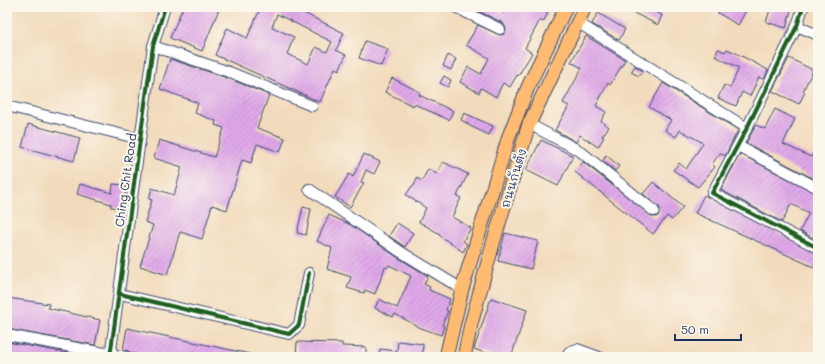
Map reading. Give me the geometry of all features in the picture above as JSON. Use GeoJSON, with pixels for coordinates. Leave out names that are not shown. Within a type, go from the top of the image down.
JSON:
{"type":"FeatureCollection","features":[{"type":"Feature","properties":{"kind":"main road","name":"ถนนกันตัง"},"geometry":{"type":"LineString","coordinates":[[446,357],[462,289],[509,136],[528,87],[566,7]]}},
{"type":"Feature","properties":{"kind":"main road","name":"ถนนกันตัง"},"geometry":{"type":"LineString","coordinates":[[466,356],[471,324],[494,240],[529,124],[579,12]]}},
{"type":"Feature","properties":{"kind":"main road"},"geometry":{"type":"LineString","coordinates":[[498,171],[513,176]]}},
{"type":"Feature","properties":{"kind":"main road"},"geometry":{"type":"LineString","coordinates":[[455,318],[471,324]]}},
{"type":"Feature","properties":{"kind":"street","name":"Ching Chit Road"},"geometry":{"type":"LineString","coordinates":[[111,355],[153,46],[165,7]]}},
{"type":"Feature","properties":{"kind":"street"},"geometry":{"type":"LineString","coordinates":[[455,7],[500,29]]}},
{"type":"Feature","properties":{"kind":"street"},"geometry":{"type":"LineString","coordinates":[[803,7],[797,26],[748,128],[712,194],[818,248]]}},
{"type":"Feature","properties":{"kind":"street"},"geometry":{"type":"LineString","coordinates":[[579,12],[748,128]]}},
{"type":"Feature","properties":{"kind":"street"},"geometry":{"type":"LineString","coordinates":[[797,26],[818,35]]}},
{"type":"Feature","properties":{"kind":"street"},"geometry":{"type":"LineString","coordinates":[[153,46],[232,73],[312,106]]}},
{"type":"Feature","properties":{"kind":"street"},"geometry":{"type":"LineString","coordinates":[[7,106],[140,139]]}},
{"type":"Feature","properties":{"kind":"street"},"geometry":{"type":"LineString","coordinates":[[529,124],[580,151],[654,211]]}},
{"type":"Feature","properties":{"kind":"street"},"geometry":{"type":"LineString","coordinates":[[738,146],[818,188]]}},
{"type":"Feature","properties":{"kind":"street"},"geometry":{"type":"LineString","coordinates":[[309,189],[401,252],[462,289]]}},
{"type":"Feature","properties":{"kind":"street"},"geometry":{"type":"LineString","coordinates":[[120,294],[289,334],[299,326],[309,273]]}},
{"type":"Feature","properties":{"kind":"street"},"geometry":{"type":"LineString","coordinates":[[7,335],[126,357]]}},
{"type":"Feature","properties":{"kind":"street"},"geometry":{"type":"LineString","coordinates":[[566,357],[569,352],[577,349],[599,357]]}},
{"type":"Feature","properties":{"kind":"building"},"geometry":{"type":"Polygon","coordinates":[[[183,7],[220,7],[202,51],[170,38],[183,7]]]}},
{"type":"Feature","properties":{"kind":"building"},"geometry":{"type":"Polygon","coordinates":[[[261,7],[292,7],[344,33],[336,50],[346,55],[339,70],[335,68],[320,102],[215,55],[227,28],[247,38],[261,7]],[[277,14],[272,27],[294,37],[287,54],[308,64],[316,47],[327,52],[332,42],[277,14]]]}},
{"type":"Feature","properties":{"kind":"building"},"geometry":{"type":"Polygon","coordinates":[[[470,7],[493,7],[503,13],[506,7],[536,7],[548,13],[543,22],[540,20],[525,48],[532,53],[518,76],[517,75],[510,87],[503,83],[496,97],[481,88],[479,93],[460,82],[468,67],[481,74],[489,58],[466,45],[478,25],[500,35],[504,34],[506,29],[503,23],[470,7]]]}},
{"type":"Feature","properties":{"kind":"building"},"geometry":{"type":"Polygon","coordinates":[[[622,7],[645,7],[662,15],[658,25],[622,7]]]}},
{"type":"Feature","properties":{"kind":"building"},"geometry":{"type":"Polygon","coordinates":[[[721,7],[748,7],[738,25],[718,13],[721,7]]]}},
{"type":"Feature","properties":{"kind":"building"},"geometry":{"type":"Polygon","coordinates":[[[771,7],[792,7],[786,28],[766,22],[771,7]]]}},
{"type":"Feature","properties":{"kind":"building"},"geometry":{"type":"Polygon","coordinates":[[[598,13],[625,29],[619,40],[592,24],[598,13]]]}},
{"type":"Feature","properties":{"kind":"building"},"geometry":{"type":"Polygon","coordinates":[[[586,36],[625,60],[610,85],[608,83],[596,106],[606,112],[601,121],[609,127],[602,136],[604,137],[598,147],[580,135],[576,142],[555,130],[569,106],[563,103],[582,68],[571,62],[586,36]]]}},
{"type":"Feature","properties":{"kind":"building"},"geometry":{"type":"Polygon","coordinates":[[[365,41],[388,49],[381,66],[359,58],[365,41]]]}},
{"type":"Feature","properties":{"kind":"building"},"geometry":{"type":"Polygon","coordinates":[[[718,49],[725,52],[727,49],[768,70],[764,80],[759,77],[750,96],[742,92],[736,106],[718,98],[724,85],[730,88],[739,68],[715,56],[718,49]]]}},
{"type":"Feature","properties":{"kind":"building"},"geometry":{"type":"Polygon","coordinates":[[[448,55],[456,59],[451,70],[443,66],[448,55]]]}},
{"type":"Feature","properties":{"kind":"building"},"geometry":{"type":"Polygon","coordinates":[[[789,58],[813,70],[803,91],[805,92],[799,104],[772,91],[789,58]]]}},
{"type":"Feature","properties":{"kind":"building"},"geometry":{"type":"Polygon","coordinates":[[[170,59],[230,79],[269,95],[257,128],[285,138],[280,152],[257,144],[251,163],[242,160],[227,210],[212,205],[202,239],[180,232],[167,275],[140,266],[153,225],[145,222],[152,200],[149,199],[152,188],[174,195],[182,167],[154,158],[159,140],[214,157],[224,128],[215,125],[216,121],[195,113],[198,103],[160,89],[170,59]]]}},
{"type":"Feature","properties":{"kind":"building"},"geometry":{"type":"Polygon","coordinates":[[[635,66],[643,71],[639,76],[631,72],[635,66]]]}},
{"type":"Feature","properties":{"kind":"building"},"geometry":{"type":"Polygon","coordinates":[[[444,76],[451,80],[448,87],[440,83],[444,76]]]}},
{"type":"Feature","properties":{"kind":"building"},"geometry":{"type":"Polygon","coordinates":[[[392,78],[420,92],[419,95],[453,111],[449,120],[414,104],[413,106],[385,92],[392,78]]]}},
{"type":"Feature","properties":{"kind":"building"},"geometry":{"type":"Polygon","coordinates":[[[663,83],[738,130],[725,156],[720,153],[712,164],[715,167],[698,187],[673,170],[679,163],[686,169],[703,143],[680,130],[676,137],[665,130],[671,120],[649,107],[663,83]]]}},
{"type":"Feature","properties":{"kind":"building"},"geometry":{"type":"Polygon","coordinates":[[[775,109],[795,119],[783,144],[811,157],[812,155],[818,158],[818,181],[746,143],[756,125],[765,129],[775,109]]]}},
{"type":"Feature","properties":{"kind":"building"},"geometry":{"type":"Polygon","coordinates":[[[464,113],[493,126],[489,135],[461,120],[464,113]]]}},
{"type":"Feature","properties":{"kind":"building"},"geometry":{"type":"Polygon","coordinates":[[[28,124],[80,138],[74,161],[22,147],[28,124]]]}},
{"type":"Feature","properties":{"kind":"building"},"geometry":{"type":"Polygon","coordinates":[[[541,140],[573,156],[558,186],[526,170],[541,140]]]}},
{"type":"Feature","properties":{"kind":"building"},"geometry":{"type":"Polygon","coordinates":[[[364,154],[380,162],[374,174],[366,170],[361,182],[364,183],[350,207],[335,197],[349,174],[353,177],[364,154]]]}},
{"type":"Feature","properties":{"kind":"building"},"geometry":{"type":"Polygon","coordinates":[[[740,154],[818,194],[818,226],[813,238],[800,231],[809,213],[791,204],[782,222],[721,190],[740,154]]]}},
{"type":"Feature","properties":{"kind":"building"},"geometry":{"type":"Polygon","coordinates":[[[606,155],[619,166],[615,171],[603,161],[606,155]]]}},
{"type":"Feature","properties":{"kind":"building"},"geometry":{"type":"Polygon","coordinates":[[[443,162],[468,174],[457,196],[461,198],[452,217],[471,228],[463,241],[467,244],[463,252],[439,235],[440,234],[419,222],[426,208],[406,195],[412,186],[414,186],[417,178],[422,181],[428,169],[437,174],[443,162]]]}},
{"type":"Feature","properties":{"kind":"building"},"geometry":{"type":"Polygon","coordinates":[[[583,162],[653,217],[659,215],[660,208],[643,194],[653,182],[683,207],[672,220],[667,216],[653,234],[575,172],[583,162]]]}},
{"type":"Feature","properties":{"kind":"building"},"geometry":{"type":"Polygon","coordinates":[[[80,184],[112,193],[113,184],[126,185],[124,208],[111,207],[111,204],[77,194],[80,184]]]}},
{"type":"Feature","properties":{"kind":"building"},"geometry":{"type":"Polygon","coordinates":[[[704,195],[818,254],[818,269],[695,213],[704,195]]]}},
{"type":"Feature","properties":{"kind":"building"},"geometry":{"type":"Polygon","coordinates":[[[303,207],[311,209],[306,235],[297,233],[303,207]]]}},
{"type":"Feature","properties":{"kind":"building"},"geometry":{"type":"Polygon","coordinates":[[[329,215],[351,225],[397,257],[428,276],[424,284],[430,287],[429,290],[450,299],[446,310],[448,311],[442,325],[444,326],[441,335],[421,328],[395,314],[393,317],[375,308],[379,299],[397,308],[411,276],[389,265],[387,268],[385,267],[375,294],[365,290],[364,293],[347,288],[351,277],[327,269],[332,248],[317,241],[329,215]]]}},
{"type":"Feature","properties":{"kind":"building"},"geometry":{"type":"Polygon","coordinates":[[[397,223],[413,233],[405,247],[389,236],[397,223]]]}},
{"type":"Feature","properties":{"kind":"building"},"geometry":{"type":"Polygon","coordinates":[[[505,233],[538,241],[531,269],[498,261],[505,233]]]}},
{"type":"Feature","properties":{"kind":"building"},"geometry":{"type":"Polygon","coordinates":[[[7,298],[49,304],[48,308],[100,320],[95,345],[7,329],[7,298]]]}},
{"type":"Feature","properties":{"kind":"building"},"geometry":{"type":"Polygon","coordinates":[[[491,298],[527,310],[511,357],[496,357],[474,349],[491,298]]]}},
{"type":"Feature","properties":{"kind":"building"},"geometry":{"type":"Polygon","coordinates":[[[127,328],[250,354],[250,357],[149,357],[131,353],[123,350],[127,328]]]}},
{"type":"Feature","properties":{"kind":"building"},"geometry":{"type":"Polygon","coordinates":[[[398,341],[423,344],[422,357],[379,357],[380,349],[397,351],[398,341]]]}},
{"type":"Feature","properties":{"kind":"building"},"geometry":{"type":"Polygon","coordinates":[[[7,342],[90,357],[7,357],[7,342]]]}},
{"type":"Feature","properties":{"kind":"building"},"geometry":{"type":"Polygon","coordinates":[[[297,342],[342,343],[342,346],[366,347],[366,357],[296,357],[297,342]]]}},
{"type":"Feature","properties":{"kind":"cycle path"},"geometry":{"type":"LineString","coordinates":[[110,357],[153,46],[165,7]]}},
{"type":"Feature","properties":{"kind":"cycle path"},"geometry":{"type":"LineString","coordinates":[[803,7],[797,26],[747,128],[712,193],[818,248]]}},
{"type":"Feature","properties":{"kind":"cycle path"},"geometry":{"type":"LineString","coordinates":[[120,294],[289,334],[299,325],[309,273]]}}]}
